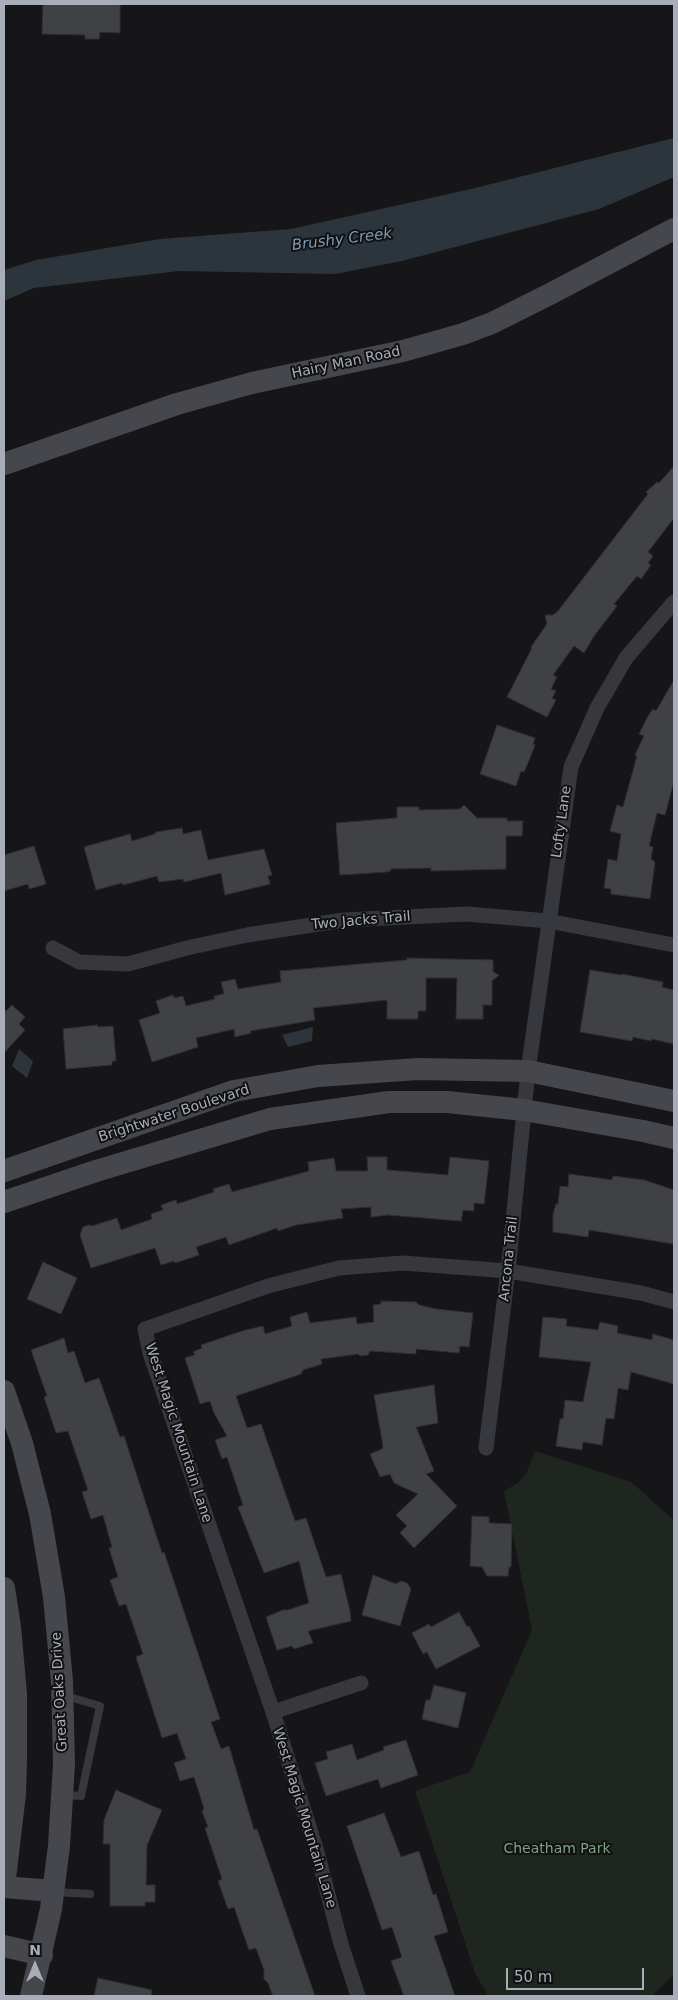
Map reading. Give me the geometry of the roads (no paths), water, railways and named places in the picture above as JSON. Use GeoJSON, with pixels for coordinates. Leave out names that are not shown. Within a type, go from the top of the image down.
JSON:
{"type":"FeatureCollection","features":[{"type":"Feature","properties":{"kind":"street","name":"Hairy Man Road"},"geometry":{"type":"LineString","coordinates":[[4,464],[196,399],[252,383],[418,347],[463,334],[492,323],[548,295],[674,228]]}},
{"type":"Feature","properties":{"kind":"street","name":"Lofty Lane"},"geometry":{"type":"LineString","coordinates":[[528,1071],[570,767],[596,708],[626,658],[674,602]]}},
{"type":"Feature","properties":{"kind":"street","name":"Two Jacks Trail"},"geometry":{"type":"LineString","coordinates":[[53,948],[79,962],[128,964],[238,937],[344,920],[467,914],[548,921],[674,945]]}},
{"type":"Feature","properties":{"kind":"street","name":"Brightwater Boulevard"},"geometry":{"type":"LineString","coordinates":[[4,1171],[234,1091],[318,1076],[418,1069],[528,1071],[674,1100]]}},
{"type":"Feature","properties":{"kind":"street","name":"Ancona Trail"},"geometry":{"type":"LineString","coordinates":[[486,1448],[508,1271],[528,1071]]}},
{"type":"Feature","properties":{"kind":"street"},"geometry":{"type":"LineString","coordinates":[[4,1202],[96,1171],[270,1120],[389,1102],[447,1102],[524,1110],[674,1138]]}},
{"type":"Feature","properties":{"kind":"street"},"geometry":{"type":"LineString","coordinates":[[4,1157],[44,1144],[86,1142]]}},
{"type":"Feature","properties":{"kind":"street","name":"West Magic Mountain Lane"},"geometry":{"type":"LineString","coordinates":[[358,1996],[341,1944],[316,1852],[272,1712],[150,1353],[145,1329],[268,1286],[339,1268],[403,1263],[508,1271],[641,1293],[674,1302]]}},
{"type":"Feature","properties":{"kind":"street","name":"Great Oaks Drive"},"geometry":{"type":"LineString","coordinates":[[4,1391],[22,1443],[40,1514],[54,1597],[63,1695],[64,1764],[59,1846],[42,1955],[32,1996]]}},
{"type":"Feature","properties":{"kind":"street"},"geometry":{"type":"LineString","coordinates":[[4,1588],[16,1694],[15,1794],[4,1887],[53,1891]]}},
{"type":"Feature","properties":{"kind":"street"},"geometry":{"type":"LineString","coordinates":[[272,1712],[361,1684]]}},
{"type":"Feature","properties":{"kind":"street"},"geometry":{"type":"LineString","coordinates":[[4,1946],[42,1955]]}},
{"type":"Feature","properties":{"kind":"lane"},"geometry":{"type":"LineString","coordinates":[[62,1795],[81,1796],[100,1706],[63,1695]]}},
{"type":"Feature","properties":{"kind":"lane"},"geometry":{"type":"LineString","coordinates":[[53,1891],[90,1894]]}},
{"type":"Feature","properties":{"kind":"water","name":"Brushy Creek"},"geometry":{"type":"Polygon","coordinates":[[[674,138],[674,177],[599,209],[402,261],[335,274],[179,271],[34,288],[4,301],[4,270],[36,260],[160,239],[291,229],[471,189],[674,138]]]}},
{"type":"Feature","properties":{"kind":"water"},"geometry":{"type":"Polygon","coordinates":[[[313,1027],[312,1041],[288,1047],[282,1035],[313,1027]]]}},
{"type":"Feature","properties":{"kind":"water"},"geometry":{"type":"Polygon","coordinates":[[[19,1049],[33,1061],[27,1078],[12,1066],[19,1049]]]}},
{"type":"Feature","properties":{"kind":"park label","name":"Cheatham Park"},"geometry":{"type":"Point","coordinates":[557,1849]}}]}
